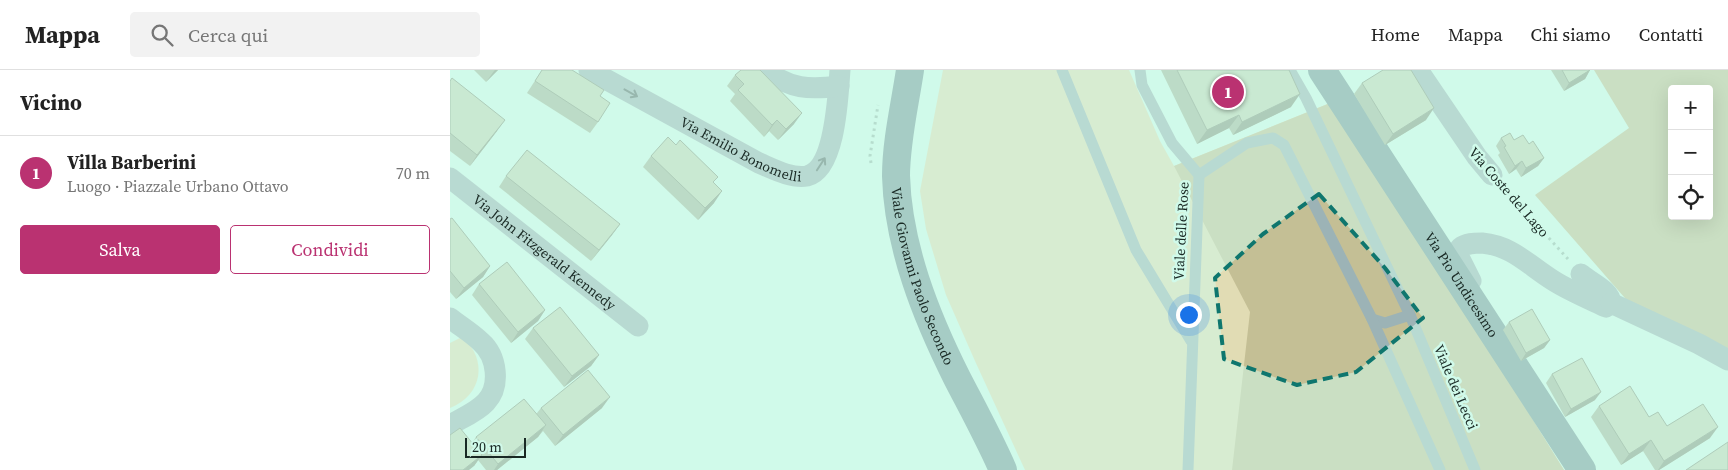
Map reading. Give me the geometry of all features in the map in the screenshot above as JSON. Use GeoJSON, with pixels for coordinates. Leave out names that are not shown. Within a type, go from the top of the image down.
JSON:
{"type":"FeatureCollection","features":[{"type":"Feature","properties":{"kind":"street","name":"Via Emilio Bonomelli"},"geometry":{"type":"LineString","coordinates":[[588,70],[779,172],[798,176],[812,174],[824,161],[831,138],[840,78],[812,88],[795,86],[780,80],[766,70]]}},
{"type":"Feature","properties":{"kind":"street","name":"Viale Giovanni Paolo Secondo"},"geometry":{"type":"LineString","coordinates":[[910,70],[896,174],[899,208],[905,240],[921,294],[933,324],[1003,470]]}},
{"type":"Feature","properties":{"kind":"street","name":"Via Pio Undicesimo"},"geometry":{"type":"LineString","coordinates":[[1322,70],[1582,470]]}},
{"type":"Feature","properties":{"kind":"street","name":"Via Coste del Lago"},"geometry":{"type":"LineString","coordinates":[[1418,70],[1477,157],[1492,175]]}},
{"type":"Feature","properties":{"kind":"street","name":"Via John Fitzgerald Kennedy"},"geometry":{"type":"LineString","coordinates":[[450,178],[638,326]]}},
{"type":"Feature","properties":{"kind":"street"},"geometry":{"type":"LineString","coordinates":[[1474,303],[1472,282],[1459,252],[1463,245],[1476,243],[1506,248],[1563,286],[1606,307],[1611,303]]}},
{"type":"Feature","properties":{"kind":"street"},"geometry":{"type":"LineString","coordinates":[[1582,274],[1607,293],[1611,298],[1611,303]]}},
{"type":"Feature","properties":{"kind":"street"},"geometry":{"type":"LineString","coordinates":[[1611,303],[1699,344],[1728,360]]}},
{"type":"Feature","properties":{"kind":"street"},"geometry":{"type":"LineString","coordinates":[[450,318],[482,342],[488,349],[493,358],[495,376],[492,394],[486,402],[479,409],[450,425]]}},
{"type":"Feature","properties":{"kind":"lane"},"geometry":{"type":"LineString","coordinates":[[1062,70],[1136,250],[1192,341]]}},
{"type":"Feature","properties":{"kind":"lane","name":"Viale delle Rose"},"geometry":{"type":"LineString","coordinates":[[1140,70],[1142,85],[1172,143],[1199,175],[1188,470]]}},
{"type":"Feature","properties":{"kind":"lane","name":"Viale dei Lecci"},"geometry":{"type":"LineString","coordinates":[[1290,70],[1306,98],[1410,315],[1475,470]]}},
{"type":"Feature","properties":{"kind":"lane"},"geometry":{"type":"LineString","coordinates":[[1199,175],[1247,143],[1273,138],[1284,145],[1372,319],[1440,470]]}},
{"type":"Feature","properties":{"kind":"lane"},"geometry":{"type":"LineString","coordinates":[[1372,319],[1385,323],[1410,315]]}},
{"type":"Feature","properties":{"kind":"path","name":"Via Coste del Lago"},"geometry":{"type":"LineString","coordinates":[[1492,175],[1582,274]]}},
{"type":"Feature","properties":{"kind":"highlighted area"},"geometry":{"type":"Polygon","coordinates":[[[1319,194],[1385,268],[1423,318],[1356,372],[1297,385],[1224,359],[1215,278],[1263,234],[1319,194]]]}},
{"type":"Feature","properties":{"kind":"shaded area"},"geometry":{"type":"Polygon","coordinates":[[[943,70],[1129,70],[1160,141],[1174,166],[1335,101],[1564,470],[1025,470],[946,295],[926,229],[920,191],[943,70]]]}},
{"type":"Feature","properties":{"kind":"shaded area"},"geometry":{"type":"Polygon","coordinates":[[[1594,70],[1728,70],[1728,349],[1631,305],[1535,195],[1629,128],[1594,70]]]}},
{"type":"Feature","properties":{"kind":"shaded area"},"geometry":{"type":"Polygon","coordinates":[[[1335,101],[1564,470],[1232,470],[1250,312],[1174,166],[1335,101]]]}},
{"type":"Feature","properties":{"kind":"shaded area"},"geometry":{"type":"Polygon","coordinates":[[[462,337],[476,356],[478,376],[475,386],[469,395],[450,408],[450,343],[462,337]]]}},
{"type":"Feature","properties":{"kind":"building"},"geometry":{"type":"Polygon","coordinates":[[[542,70],[572,70],[604,90],[600,96],[610,103],[598,122],[535,81],[542,70]]]}},
{"type":"Feature","properties":{"kind":"building"},"geometry":{"type":"Polygon","coordinates":[[[741,70],[760,70],[802,113],[786,129],[777,120],[772,125],[738,90],[744,84],[735,75],[741,70]]]}},
{"type":"Feature","properties":{"kind":"building"},"geometry":{"type":"Polygon","coordinates":[[[1177,70],[1289,70],[1300,94],[1242,122],[1239,115],[1207,130],[1177,70]]]}},
{"type":"Feature","properties":{"kind":"building"},"geometry":{"type":"Polygon","coordinates":[[[1383,70],[1411,70],[1434,108],[1393,134],[1362,83],[1383,70]]]}},
{"type":"Feature","properties":{"kind":"building"},"geometry":{"type":"Polygon","coordinates":[[[1562,70],[1590,70],[1569,83],[1562,70]]]}},
{"type":"Feature","properties":{"kind":"building"},"geometry":{"type":"Polygon","coordinates":[[[452,78],[505,120],[477,155],[450,133],[450,81],[452,78]]]}},
{"type":"Feature","properties":{"kind":"building"},"geometry":{"type":"Polygon","coordinates":[[[1510,133],[1514,140],[1523,135],[1529,144],[1533,141],[1544,158],[1526,168],[1522,161],[1515,166],[1501,138],[1510,133]]]}},
{"type":"Feature","properties":{"kind":"building"},"geometry":{"type":"Polygon","coordinates":[[[668,137],[676,145],[680,140],[718,177],[713,182],[722,191],[705,208],[651,156],[668,137]]]}},
{"type":"Feature","properties":{"kind":"building"},"geometry":{"type":"Polygon","coordinates":[[[527,150],[620,224],[599,250],[506,176],[527,150]]]}},
{"type":"Feature","properties":{"kind":"building"},"geometry":{"type":"Polygon","coordinates":[[[452,218],[490,266],[464,288],[450,271],[450,219],[452,218]]]}},
{"type":"Feature","properties":{"kind":"building"},"geometry":{"type":"Polygon","coordinates":[[[507,262],[545,310],[518,332],[479,284],[507,262]]]}},
{"type":"Feature","properties":{"kind":"building"},"geometry":{"type":"Polygon","coordinates":[[[560,307],[599,355],[572,376],[533,328],[560,307]]]}},
{"type":"Feature","properties":{"kind":"building"},"geometry":{"type":"Polygon","coordinates":[[[1532,309],[1550,340],[1526,353],[1509,322],[1532,309]]]}},
{"type":"Feature","properties":{"kind":"building"},"geometry":{"type":"Polygon","coordinates":[[[1582,358],[1601,392],[1571,409],[1552,374],[1582,358]]]}},
{"type":"Feature","properties":{"kind":"building"},"geometry":{"type":"Polygon","coordinates":[[[588,370],[610,397],[563,435],[541,408],[588,370]]]}},
{"type":"Feature","properties":{"kind":"building"},"geometry":{"type":"Polygon","coordinates":[[[1630,386],[1649,417],[1658,412],[1667,426],[1703,404],[1718,427],[1664,461],[1651,440],[1629,454],[1599,406],[1630,386]]]}},
{"type":"Feature","properties":{"kind":"building"},"geometry":{"type":"Polygon","coordinates":[[[524,399],[546,425],[498,464],[476,437],[524,399]]]}},
{"type":"Feature","properties":{"kind":"building"},"geometry":{"type":"Polygon","coordinates":[[[460,428],[482,455],[463,470],[450,470],[450,435],[460,428]]]}},
{"type":"Feature","properties":{"kind":"building"},"geometry":{"type":"Polygon","coordinates":[[[1728,442],[1728,470],[1686,470],[1728,442]]]}},
{"type":"Feature","properties":{"kind":"place","name":"Villa Barberini"},"geometry":{"type":"Point","coordinates":[1228,92]}}]}
